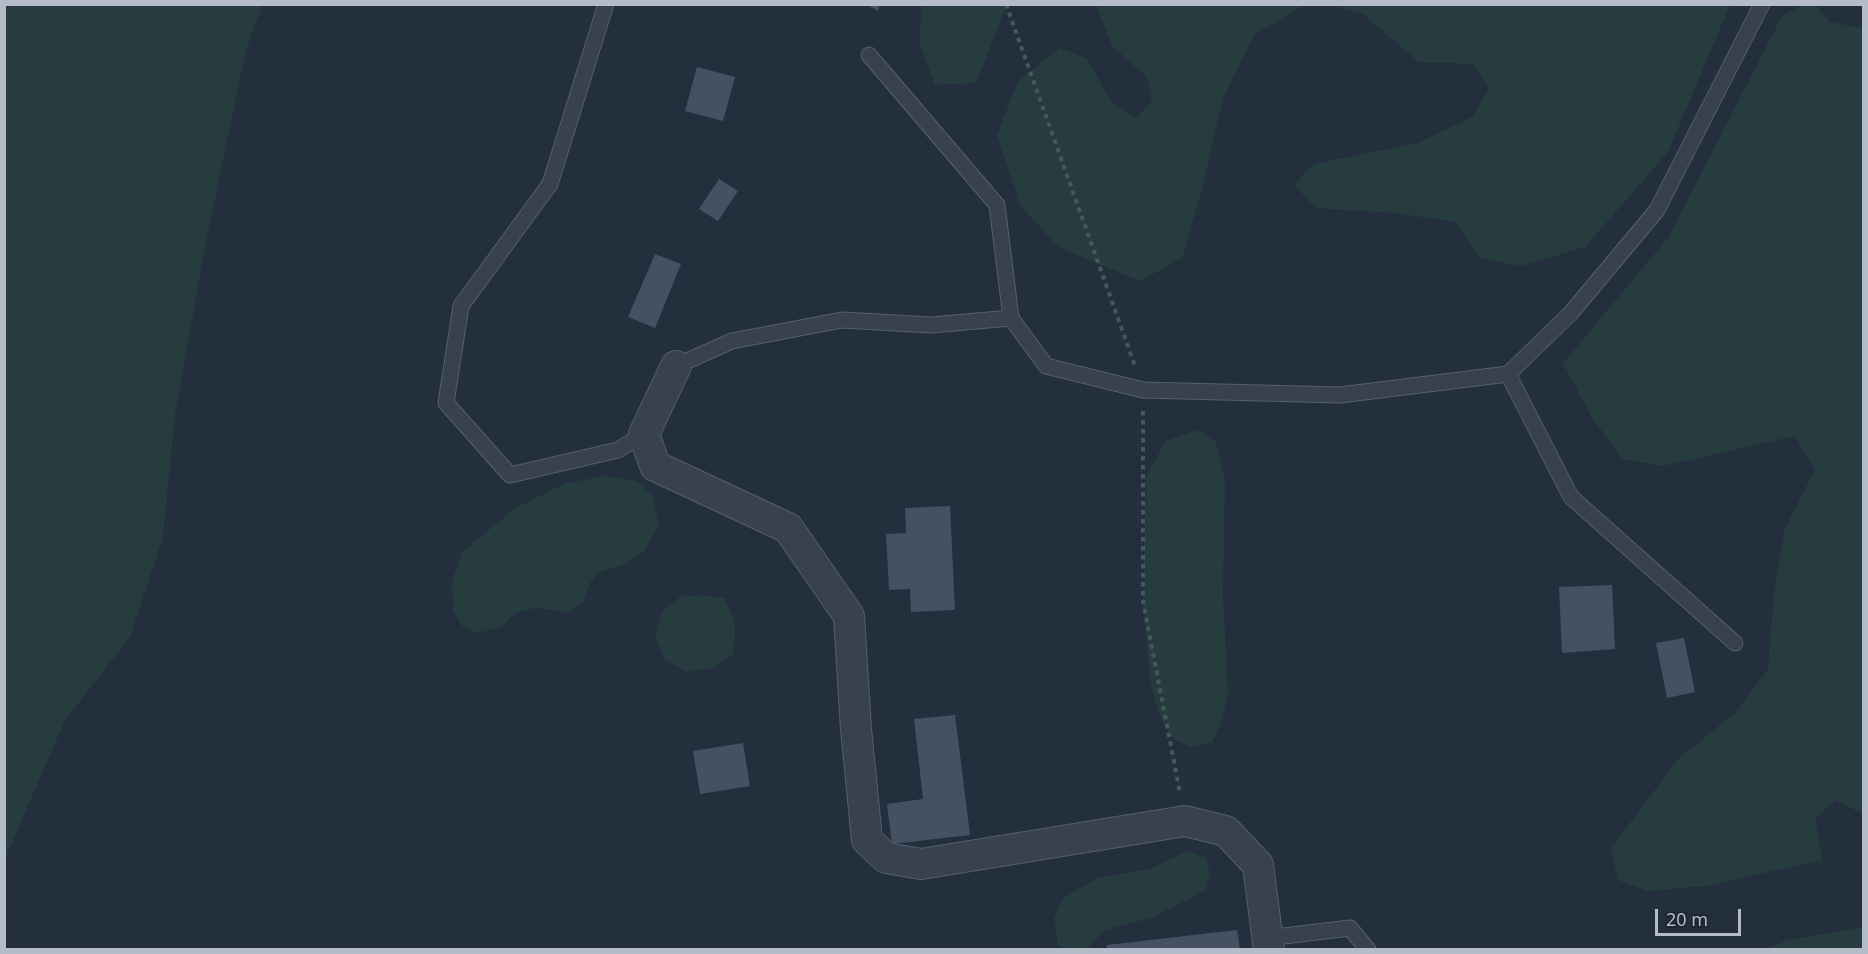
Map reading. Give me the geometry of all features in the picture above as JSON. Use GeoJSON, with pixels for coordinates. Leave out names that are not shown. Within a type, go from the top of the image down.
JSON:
{"type":"FeatureCollection","features":[{"type":"Feature","properties":{"kind":"street"},"geometry":{"type":"LineString","coordinates":[[676,366],[644,434],[655,466],[788,528],[849,616],[856,729],[867,840],[886,858],[921,864],[1185,821],[1226,831],[1258,865],[1268,944]]}},
{"type":"Feature","properties":{"kind":"lane"},"geometry":{"type":"LineString","coordinates":[[606,4],[550,184],[461,306],[446,403],[510,476],[618,450],[644,434]]}},
{"type":"Feature","properties":{"kind":"lane"},"geometry":{"type":"LineString","coordinates":[[869,55],[997,205],[1011,318],[1046,366],[1143,390],[1340,394],[1508,374],[1570,314],[1657,210],[1762,4]]}},
{"type":"Feature","properties":{"kind":"lane"},"geometry":{"type":"LineString","coordinates":[[676,366],[732,341],[842,320],[931,325],[1011,318]]}},
{"type":"Feature","properties":{"kind":"lane"},"geometry":{"type":"LineString","coordinates":[[1508,374],[1570,497],[1735,643]]}},
{"type":"Feature","properties":{"kind":"lane"},"geometry":{"type":"LineString","coordinates":[[1268,944],[1350,928],[1368,950]]}},
{"type":"Feature","properties":{"kind":"path"},"geometry":{"type":"LineString","coordinates":[[1006,4],[1143,390],[1143,601],[1185,821]]}},
{"type":"Feature","properties":{"kind":"green space"},"geometry":{"type":"Polygon","coordinates":[[[5,4],[262,5],[245,54],[204,252],[175,415],[163,537],[130,637],[65,720],[5,859],[5,4]]]}},
{"type":"Feature","properties":{"kind":"green space"},"geometry":{"type":"Polygon","coordinates":[[[1730,4],[1668,152],[1585,247],[1521,266],[1479,258],[1456,222],[1395,213],[1316,208],[1294,185],[1314,164],[1418,143],[1472,117],[1490,88],[1473,64],[1419,62],[1363,14],[1332,5],[1730,4]]]}},
{"type":"Feature","properties":{"kind":"green space"},"geometry":{"type":"Polygon","coordinates":[[[922,5],[1007,5],[976,83],[935,85],[919,42],[922,5]]]}},
{"type":"Feature","properties":{"kind":"green space"},"geometry":{"type":"Polygon","coordinates":[[[1096,5],[1305,5],[1254,35],[1223,98],[1202,189],[1182,258],[1140,281],[1058,247],[1021,206],[997,135],[1018,81],[1060,48],[1087,58],[1110,100],[1136,119],[1152,100],[1147,77],[1112,46],[1096,5]]]}},
{"type":"Feature","properties":{"kind":"green space"},"geometry":{"type":"Polygon","coordinates":[[[1802,5],[1815,5],[1830,22],[1863,28],[1863,814],[1836,800],[1815,818],[1822,860],[1706,886],[1648,891],[1618,880],[1611,848],[1679,758],[1735,713],[1768,669],[1774,593],[1785,528],[1815,470],[1795,436],[1663,466],[1623,459],[1592,418],[1563,363],[1668,238],[1782,16],[1802,5]]]}},
{"type":"Feature","properties":{"kind":"green space"},"geometry":{"type":"Polygon","coordinates":[[[1198,430],[1216,442],[1225,481],[1223,593],[1228,696],[1220,725],[1212,742],[1190,747],[1171,737],[1157,709],[1150,678],[1143,601],[1146,477],[1166,441],[1198,430]]]}},
{"type":"Feature","properties":{"kind":"green space"},"geometry":{"type":"Polygon","coordinates":[[[607,476],[637,481],[653,496],[659,526],[644,551],[620,566],[598,573],[590,583],[583,603],[568,612],[535,608],[516,613],[501,627],[478,633],[463,627],[453,611],[452,581],[462,552],[514,509],[566,483],[607,476]]]}},
{"type":"Feature","properties":{"kind":"green space"},"geometry":{"type":"Polygon","coordinates":[[[702,595],[724,598],[735,625],[733,655],[714,668],[687,672],[665,660],[655,636],[663,611],[680,597],[702,595]]]}},
{"type":"Feature","properties":{"kind":"green space"},"geometry":{"type":"Polygon","coordinates":[[[1188,851],[1206,858],[1210,874],[1206,890],[1154,917],[1105,930],[1087,949],[1067,949],[1058,945],[1054,918],[1063,898],[1098,878],[1150,869],[1188,851]]]}},
{"type":"Feature","properties":{"kind":"green space"},"geometry":{"type":"Polygon","coordinates":[[[1863,927],[1863,949],[1764,949],[1789,940],[1863,927]]]}},
{"type":"Feature","properties":{"kind":"building"},"geometry":{"type":"Polygon","coordinates":[[[865,4],[880,4],[878,11],[865,4]]]}},
{"type":"Feature","properties":{"kind":"building"},"geometry":{"type":"Polygon","coordinates":[[[697,67],[735,77],[723,121],[685,111],[697,67]]]}},
{"type":"Feature","properties":{"kind":"building"},"geometry":{"type":"Polygon","coordinates":[[[719,179],[738,191],[718,221],[699,209],[719,179]]]}},
{"type":"Feature","properties":{"kind":"building"},"geometry":{"type":"Polygon","coordinates":[[[655,254],[681,264],[655,328],[628,317],[655,254]]]}},
{"type":"Feature","properties":{"kind":"building"},"geometry":{"type":"Polygon","coordinates":[[[950,506],[955,610],[911,612],[910,589],[889,590],[886,534],[906,533],[905,508],[950,506]]]}},
{"type":"Feature","properties":{"kind":"building"},"geometry":{"type":"Polygon","coordinates":[[[1612,585],[1615,649],[1562,653],[1559,587],[1612,585]]]}},
{"type":"Feature","properties":{"kind":"building"},"geometry":{"type":"Polygon","coordinates":[[[1684,638],[1695,692],[1667,698],[1656,643],[1684,638]]]}},
{"type":"Feature","properties":{"kind":"building"},"geometry":{"type":"Polygon","coordinates":[[[955,715],[970,835],[892,844],[887,804],[923,799],[914,719],[955,715]]]}},
{"type":"Feature","properties":{"kind":"building"},"geometry":{"type":"Polygon","coordinates":[[[743,743],[750,786],[700,794],[693,751],[743,743]]]}},
{"type":"Feature","properties":{"kind":"building"},"geometry":{"type":"Polygon","coordinates":[[[1237,930],[1240,950],[1107,950],[1107,945],[1237,930]]]}}]}
